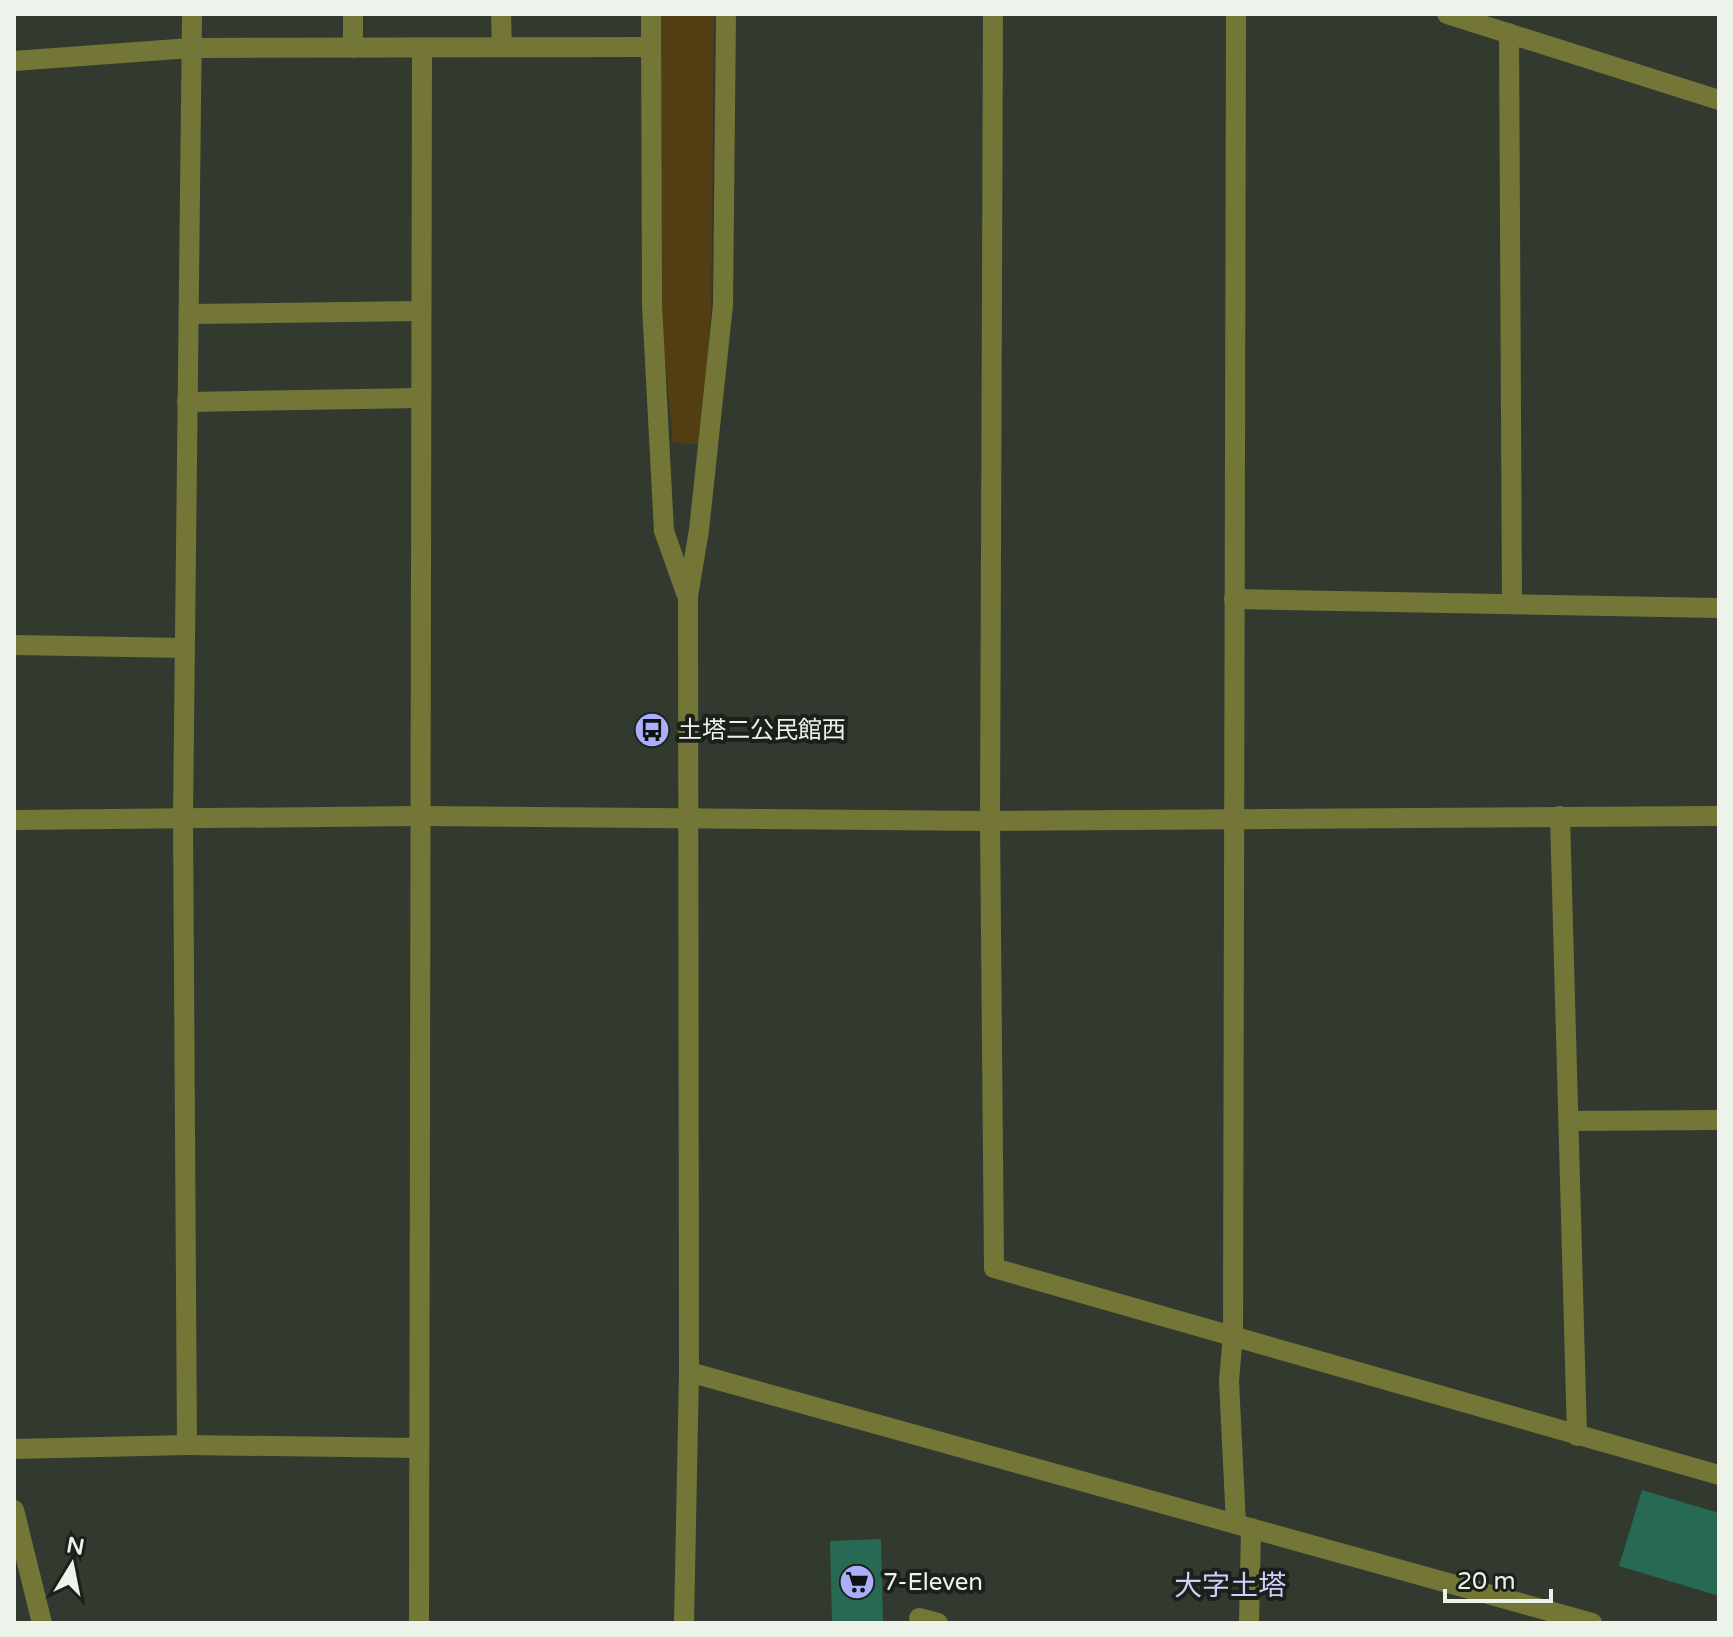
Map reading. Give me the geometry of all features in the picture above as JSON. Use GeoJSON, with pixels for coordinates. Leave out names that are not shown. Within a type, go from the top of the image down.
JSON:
{"type":"FeatureCollection","features":[{"type":"Feature","properties":{"kind":"street"},"geometry":{"type":"LineString","coordinates":[[187,1445],[183,817],[192,14]]}},
{"type":"Feature","properties":{"kind":"street"},"geometry":{"type":"LineString","coordinates":[[353,14],[353,48]]}},
{"type":"Feature","properties":{"kind":"street"},"geometry":{"type":"LineString","coordinates":[[501,14],[502,47]]}},
{"type":"Feature","properties":{"kind":"street"},"geometry":{"type":"LineString","coordinates":[[651,14],[652,305],[664,531],[688,596]]}},
{"type":"Feature","properties":{"kind":"street"},"geometry":{"type":"LineString","coordinates":[[684,1623],[689,1372],[688,596],[699,530],[723,305],[726,14]]}},
{"type":"Feature","properties":{"kind":"street"},"geometry":{"type":"LineString","coordinates":[[993,14],[990,821],[994,1268],[1719,1475]]}},
{"type":"Feature","properties":{"kind":"street"},"geometry":{"type":"LineString","coordinates":[[1236,14],[1233,1334],[1229,1381],[1244,1526],[1249,1623]]}},
{"type":"Feature","properties":{"kind":"street"},"geometry":{"type":"LineString","coordinates":[[1447,14],[1719,100]]}},
{"type":"Feature","properties":{"kind":"street"},"geometry":{"type":"LineString","coordinates":[[1509,33],[1512,603]]}},
{"type":"Feature","properties":{"kind":"street"},"geometry":{"type":"LineString","coordinates":[[14,61],[191,48],[651,47]]}},
{"type":"Feature","properties":{"kind":"street"},"geometry":{"type":"LineString","coordinates":[[419,1623],[422,48]]}},
{"type":"Feature","properties":{"kind":"street"},"geometry":{"type":"LineString","coordinates":[[189,314],[421,311]]}},
{"type":"Feature","properties":{"kind":"street"},"geometry":{"type":"LineString","coordinates":[[187,402],[421,398]]}},
{"type":"Feature","properties":{"kind":"street"},"geometry":{"type":"LineString","coordinates":[[1234,599],[1719,608]]}},
{"type":"Feature","properties":{"kind":"street"},"geometry":{"type":"LineString","coordinates":[[14,645],[185,648]]}},
{"type":"Feature","properties":{"kind":"street"},"geometry":{"type":"LineString","coordinates":[[14,820],[420,816],[990,821],[1719,816]]}},
{"type":"Feature","properties":{"kind":"street"},"geometry":{"type":"LineString","coordinates":[[1560,816],[1577,1436]]}},
{"type":"Feature","properties":{"kind":"street"},"geometry":{"type":"LineString","coordinates":[[1569,1121],[1719,1120]]}},
{"type":"Feature","properties":{"kind":"street"},"geometry":{"type":"LineString","coordinates":[[689,1372],[1592,1623]]}},
{"type":"Feature","properties":{"kind":"street"},"geometry":{"type":"LineString","coordinates":[[14,1449],[187,1445],[419,1448]]}},
{"type":"Feature","properties":{"kind":"street"},"geometry":{"type":"LineString","coordinates":[[14,1510],[42,1623]]}},
{"type":"Feature","properties":{"kind":"street"},"geometry":{"type":"LineString","coordinates":[[920,1623],[919,1618],[938,1623]]}},
{"type":"Feature","properties":{"kind":"shaded area"},"geometry":{"type":"Polygon","coordinates":[[[658,14],[714,14],[711,315],[700,444],[673,443],[660,309],[658,14]]]}},
{"type":"Feature","properties":{"kind":"building"},"geometry":{"type":"Polygon","coordinates":[[[1642,1490],[1719,1513],[1719,1596],[1619,1566],[1642,1490]]]}},
{"type":"Feature","properties":{"kind":"building","name":"7-Eleven"},"geometry":{"type":"Polygon","coordinates":[[[881,1539],[883,1623],[832,1623],[830,1541],[881,1539]]]}},
{"type":"Feature","properties":{"kind":"place","name":"土塔二公民館西"},"geometry":{"type":"Point","coordinates":[652,730]}},
{"type":"Feature","properties":{"kind":"place","name":"7-Eleven"},"geometry":{"type":"Point","coordinates":[857,1582]}},
{"type":"Feature","properties":{"kind":"district","name":"大字土塔"},"geometry":{"type":"Point","coordinates":[1230,1585]}}]}
